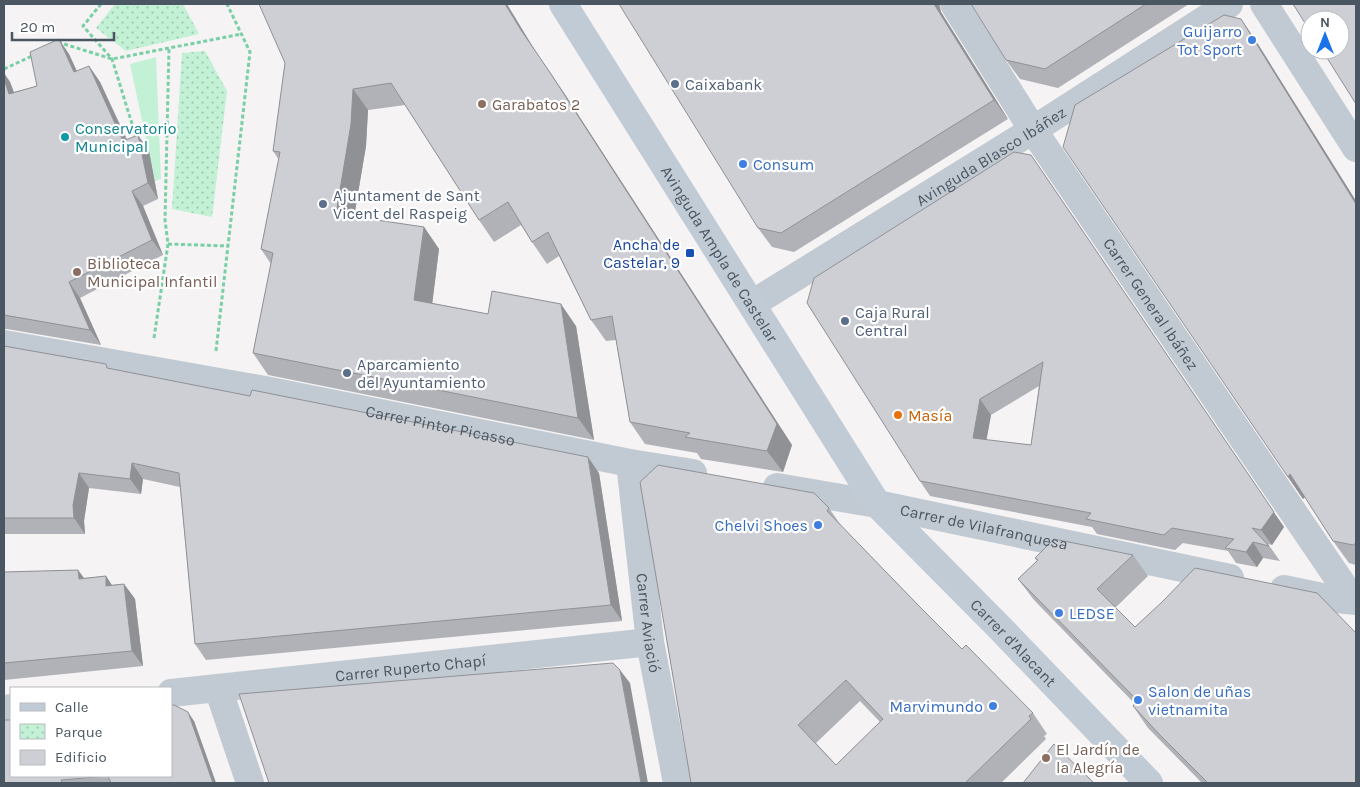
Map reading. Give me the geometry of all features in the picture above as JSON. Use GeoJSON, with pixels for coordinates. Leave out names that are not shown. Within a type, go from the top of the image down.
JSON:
{"type":"FeatureCollection","features":[{"type":"Feature","properties":{"kind":"main road","name":"Avinguda Ampla de Castelar"},"geometry":{"type":"LineString","coordinates":[[563,4],[877,504]]}},
{"type":"Feature","properties":{"kind":"main road","name":"Carrer d'Alacant"},"geometry":{"type":"LineString","coordinates":[[877,504],[1001,629],[1149,783]]}},
{"type":"Feature","properties":{"kind":"street","name":"Carrer General Ibáñez"},"geometry":{"type":"LineString","coordinates":[[954,4],[1033,130],[1355,601]]}},
{"type":"Feature","properties":{"kind":"street","name":"Avinguda Blasco Ibáñez"},"geometry":{"type":"LineString","coordinates":[[752,304],[1033,130],[1229,4]]}},
{"type":"Feature","properties":{"kind":"street"},"geometry":{"type":"LineString","coordinates":[[1264,4],[1356,148]]}},
{"type":"Feature","properties":{"kind":"street","name":"Carrer Pintor Picasso"},"geometry":{"type":"LineString","coordinates":[[4,344],[212,381],[630,463],[717,477]]}},
{"type":"Feature","properties":{"kind":"street","name":"Carrer Aviació"},"geometry":{"type":"LineString","coordinates":[[630,463],[650,642],[677,783]]}},
{"type":"Feature","properties":{"kind":"street"},"geometry":{"type":"LineString","coordinates":[[756,484],[877,504]]}},
{"type":"Feature","properties":{"kind":"street","name":"Carrer de Vilafranquesa"},"geometry":{"type":"LineString","coordinates":[[877,504],[1327,598],[1355,601]]}},
{"type":"Feature","properties":{"kind":"street","name":"Carrer Ruperto Chapí"},"geometry":{"type":"LineString","coordinates":[[172,692],[650,642]]}},
{"type":"Feature","properties":{"kind":"street"},"geometry":{"type":"LineString","coordinates":[[218,688],[250,783]]}},
{"type":"Feature","properties":{"kind":"path"},"geometry":{"type":"LineString","coordinates":[[101,4],[83,26],[112,59],[138,144]]}},
{"type":"Feature","properties":{"kind":"path"},"geometry":{"type":"LineString","coordinates":[[212,381],[250,52],[227,4]]}},
{"type":"Feature","properties":{"kind":"path"},"geometry":{"type":"LineString","coordinates":[[53,46],[61,43],[112,59],[242,34]]}},
{"type":"Feature","properties":{"kind":"path"},"geometry":{"type":"LineString","coordinates":[[150,370],[168,244],[165,220],[169,48]]}},
{"type":"Feature","properties":{"kind":"path"},"geometry":{"type":"LineString","coordinates":[[4,69],[37,54]]}},
{"type":"Feature","properties":{"kind":"path"},"geometry":{"type":"LineString","coordinates":[[168,244],[228,246]]}},
{"type":"Feature","properties":{"kind":"green space"},"geometry":{"type":"Polygon","coordinates":[[[115,4],[183,4],[199,34],[126,51],[96,28],[115,4]]]}},
{"type":"Feature","properties":{"kind":"green space"},"geometry":{"type":"Polygon","coordinates":[[[205,51],[227,91],[212,217],[172,209],[182,53],[205,51]]]}},
{"type":"Feature","properties":{"kind":"green space"},"geometry":{"type":"Polygon","coordinates":[[[156,57],[161,179],[155,181],[130,64],[156,57]]]}},
{"type":"Feature","properties":{"kind":"building"},"geometry":{"type":"Polygon","coordinates":[[[259,4],[505,4],[777,424],[767,451],[685,437],[690,433],[630,422],[612,316],[591,320],[548,232],[532,242],[508,202],[479,220],[391,83],[353,89],[351,124],[336,214],[424,227],[414,300],[488,314],[492,291],[561,304],[578,418],[253,353],[273,253],[261,249],[280,152],[273,151],[285,63],[259,4]]]}},
{"type":"Feature","properties":{"kind":"building"},"geometry":{"type":"Polygon","coordinates":[[[619,4],[934,4],[994,100],[781,233],[758,228],[619,4]]]}},
{"type":"Feature","properties":{"kind":"building"},"geometry":{"type":"Polygon","coordinates":[[[971,4],[1146,4],[1045,69],[1006,60],[971,4]]]}},
{"type":"Feature","properties":{"kind":"building"},"geometry":{"type":"Polygon","coordinates":[[[1293,4],[1356,4],[1356,104],[1328,60],[1350,60],[1350,10],[1300,10],[1300,15],[1293,4]]]}},
{"type":"Feature","properties":{"kind":"building"},"geometry":{"type":"Polygon","coordinates":[[[1224,15],[1241,19],[1356,204],[1356,543],[1353,545],[1333,541],[1290,474],[1288,477],[1063,147],[1075,105],[1224,15]]]}},
{"type":"Feature","properties":{"kind":"building"},"geometry":{"type":"Polygon","coordinates":[[[59,39],[74,72],[89,66],[123,141],[138,135],[148,183],[132,191],[152,240],[69,282],[90,330],[4,315],[4,79],[9,94],[37,86],[30,52],[59,39]]]}},
{"type":"Feature","properties":{"kind":"building"},"geometry":{"type":"Polygon","coordinates":[[[1014,152],[1031,155],[1274,512],[1261,530],[1252,528],[1269,546],[1253,542],[1246,552],[1225,548],[1234,539],[1172,528],[1164,535],[1086,519],[1091,513],[920,481],[807,303],[814,278],[1014,152]],[[1043,362],[980,399],[973,438],[1031,445],[1043,362]]]}},
{"type":"Feature","properties":{"kind":"building"},"geometry":{"type":"Polygon","coordinates":[[[4,346],[106,364],[107,368],[250,396],[252,390],[588,457],[611,605],[195,644],[179,473],[132,463],[130,479],[79,473],[73,505],[74,518],[4,518],[4,346]]]}},
{"type":"Feature","properties":{"kind":"building"},"geometry":{"type":"Polygon","coordinates":[[[658,465],[814,493],[829,508],[827,511],[920,607],[962,649],[966,645],[1033,713],[1029,716],[1031,719],[965,783],[691,783],[640,482],[658,465]],[[846,680],[798,725],[836,765],[883,719],[846,680]]]}},
{"type":"Feature","properties":{"kind":"building"},"geometry":{"type":"Polygon","coordinates":[[[1054,539],[1133,555],[1097,589],[1135,627],[1195,568],[1317,593],[1356,633],[1356,783],[1208,783],[1133,706],[1137,700],[1018,579],[1038,560],[1035,558],[1054,539]]]}},
{"type":"Feature","properties":{"kind":"building"},"geometry":{"type":"Polygon","coordinates":[[[78,570],[79,579],[106,576],[106,586],[124,584],[132,651],[4,663],[4,572],[78,570]]]}},
{"type":"Feature","properties":{"kind":"building"},"geometry":{"type":"Polygon","coordinates":[[[613,663],[620,670],[641,783],[269,783],[239,694],[613,663]]]}},
{"type":"Feature","properties":{"kind":"building"},"geometry":{"type":"Polygon","coordinates":[[[172,705],[188,712],[213,783],[111,783],[108,777],[172,777],[172,705]]]}},
{"type":"Feature","properties":{"kind":"building"},"geometry":{"type":"Polygon","coordinates":[[[4,720],[10,720],[10,777],[96,777],[61,780],[62,783],[4,783],[4,720]]]}},
{"type":"Feature","properties":{"kind":"building","name":"El Jardín de la Alegría"},"geometry":{"type":"Polygon","coordinates":[[[1054,744],[1094,783],[1023,783],[1054,744]]]}},
{"type":"Feature","properties":{"kind":"place","name":"Guijarro Tot Sport"},"geometry":{"type":"Point","coordinates":[1252,40]}},
{"type":"Feature","properties":{"kind":"place","name":"Caixabank"},"geometry":{"type":"Point","coordinates":[675,84]}},
{"type":"Feature","properties":{"kind":"place","name":"Garabatos 2"},"geometry":{"type":"Point","coordinates":[482,104]}},
{"type":"Feature","properties":{"kind":"place","name":"Conservatorio Municipal"},"geometry":{"type":"Point","coordinates":[65,137]}},
{"type":"Feature","properties":{"kind":"place","name":"Consum"},"geometry":{"type":"Point","coordinates":[743,164]}},
{"type":"Feature","properties":{"kind":"place","name":"Ajuntament de Sant Vicent del Raspeig"},"geometry":{"type":"Point","coordinates":[323,204]}},
{"type":"Feature","properties":{"kind":"place","name":"Ancha de Castelar, 9"},"geometry":{"type":"Point","coordinates":[690,253]}},
{"type":"Feature","properties":{"kind":"place","name":"Biblioteca Municipal Infantil"},"geometry":{"type":"Point","coordinates":[77,272]}},
{"type":"Feature","properties":{"kind":"place","name":"Caja Rural Central"},"geometry":{"type":"Point","coordinates":[845,321]}},
{"type":"Feature","properties":{"kind":"place","name":"Aparcamiento del Ayuntamiento"},"geometry":{"type":"Point","coordinates":[347,373]}},
{"type":"Feature","properties":{"kind":"place","name":"Masía"},"geometry":{"type":"Point","coordinates":[898,415]}},
{"type":"Feature","properties":{"kind":"place","name":"Chelvi Shoes"},"geometry":{"type":"Point","coordinates":[818,525]}},
{"type":"Feature","properties":{"kind":"place","name":"LEDSE"},"geometry":{"type":"Point","coordinates":[1059,613]}},
{"type":"Feature","properties":{"kind":"place","name":"Salon de uñas vietnamita"},"geometry":{"type":"Point","coordinates":[1138,700]}},
{"type":"Feature","properties":{"kind":"place","name":"Marvimundo"},"geometry":{"type":"Point","coordinates":[993,706]}},
{"type":"Feature","properties":{"kind":"place","name":"El Jardín de la Alegría"},"geometry":{"type":"Point","coordinates":[1046,758]}}]}
